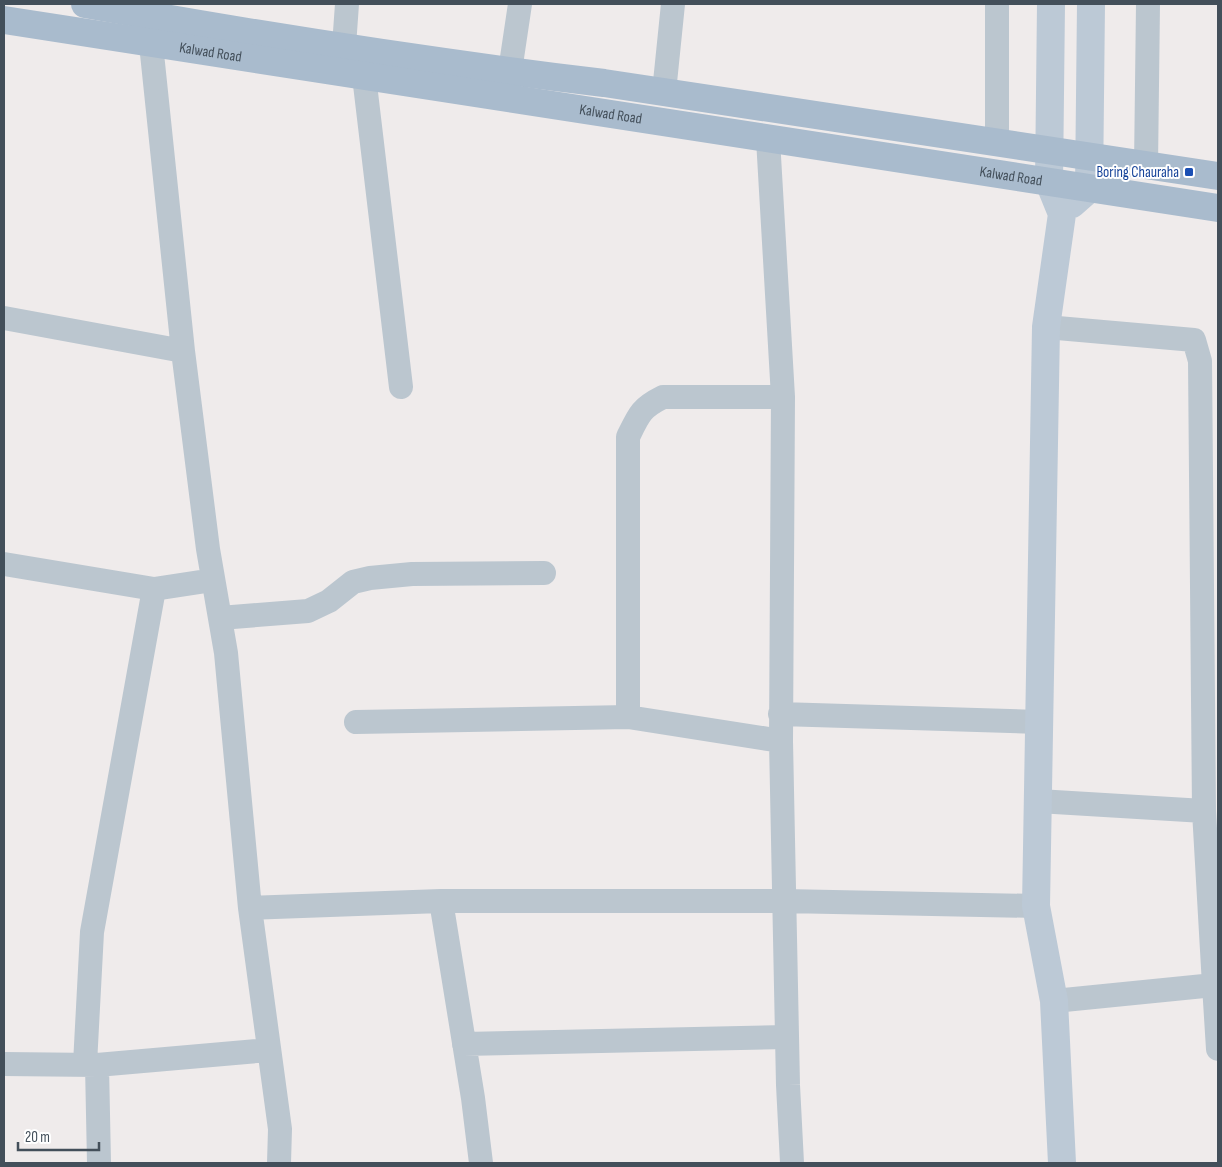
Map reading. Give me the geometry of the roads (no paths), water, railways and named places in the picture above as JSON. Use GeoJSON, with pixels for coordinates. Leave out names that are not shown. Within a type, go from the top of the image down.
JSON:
{"type":"FeatureCollection","features":[{"type":"Feature","properties":{"kind":"main road","name":"Kalwad Road"},"geometry":{"type":"LineString","coordinates":[[85,4],[131,8],[344,46],[664,92],[1049,152],[1218,176]]}},
{"type":"Feature","properties":{"kind":"main road","name":"Kalwad Road"},"geometry":{"type":"LineString","coordinates":[[4,20],[1218,208]]}},
{"type":"Feature","properties":{"kind":"street"},"geometry":{"type":"LineString","coordinates":[[344,46],[347,4]]}},
{"type":"Feature","properties":{"kind":"street"},"geometry":{"type":"LineString","coordinates":[[510,71],[520,4]]}},
{"type":"Feature","properties":{"kind":"street"},"geometry":{"type":"LineString","coordinates":[[664,92],[674,4]]}},
{"type":"Feature","properties":{"kind":"street"},"geometry":{"type":"LineString","coordinates":[[997,4],[997,143]]}},
{"type":"Feature","properties":{"kind":"street"},"geometry":{"type":"LineString","coordinates":[[1051,4],[1049,182],[1062,214],[1046,326],[1036,906],[1054,1001],[1062,1163]]}},
{"type":"Feature","properties":{"kind":"street"},"geometry":{"type":"LineString","coordinates":[[1062,214],[1089,189],[1088,157],[1092,4]]}},
{"type":"Feature","properties":{"kind":"street"},"geometry":{"type":"LineString","coordinates":[[1146,166],[1148,4]]}},
{"type":"Feature","properties":{"kind":"street"},"geometry":{"type":"LineString","coordinates":[[151,44],[183,351],[214,580],[226,653],[250,908],[280,1129],[279,1163]]}},
{"type":"Feature","properties":{"kind":"street"},"geometry":{"type":"LineString","coordinates":[[364,76],[401,386]]}},
{"type":"Feature","properties":{"kind":"street"},"geometry":{"type":"LineString","coordinates":[[768,139],[783,397],[780,714],[787,1037],[792,1163]]}},
{"type":"Feature","properties":{"kind":"street"},"geometry":{"type":"LineString","coordinates":[[4,318],[183,351]]}},
{"type":"Feature","properties":{"kind":"street"},"geometry":{"type":"LineString","coordinates":[[1046,326],[1194,340],[1200,361],[1204,811],[1218,1049]]}},
{"type":"Feature","properties":{"kind":"street"},"geometry":{"type":"LineString","coordinates":[[628,717],[628,437],[638,417],[648,404],[664,397],[783,397]]}},
{"type":"Feature","properties":{"kind":"street"},"geometry":{"type":"LineString","coordinates":[[4,564],[154,589],[214,580]]}},
{"type":"Feature","properties":{"kind":"street"},"geometry":{"type":"LineString","coordinates":[[220,618],[308,611],[329,601],[353,582],[370,578],[412,574],[544,573]]}},
{"type":"Feature","properties":{"kind":"street"},"geometry":{"type":"LineString","coordinates":[[99,1163],[91,1064],[92,932],[154,589]]}},
{"type":"Feature","properties":{"kind":"street"},"geometry":{"type":"LineString","coordinates":[[780,714],[1039,722]]}},
{"type":"Feature","properties":{"kind":"street"},"geometry":{"type":"LineString","coordinates":[[356,722],[628,717],[781,741]]}},
{"type":"Feature","properties":{"kind":"street"},"geometry":{"type":"LineString","coordinates":[[1038,801],[1204,811]]}},
{"type":"Feature","properties":{"kind":"street"},"geometry":{"type":"LineString","coordinates":[[250,908],[441,901],[784,901],[1036,906]]}},
{"type":"Feature","properties":{"kind":"street"},"geometry":{"type":"LineString","coordinates":[[441,901],[473,1098],[481,1163]]}},
{"type":"Feature","properties":{"kind":"street"},"geometry":{"type":"LineString","coordinates":[[1054,1001],[1214,985]]}},
{"type":"Feature","properties":{"kind":"street"},"geometry":{"type":"LineString","coordinates":[[464,1044],[787,1037]]}},
{"type":"Feature","properties":{"kind":"street"},"geometry":{"type":"LineString","coordinates":[[4,1064],[91,1064],[269,1050]]}},
{"type":"Feature","properties":{"kind":"place","name":"Boring Chauraha"},"geometry":{"type":"Point","coordinates":[1189,172]}}]}
